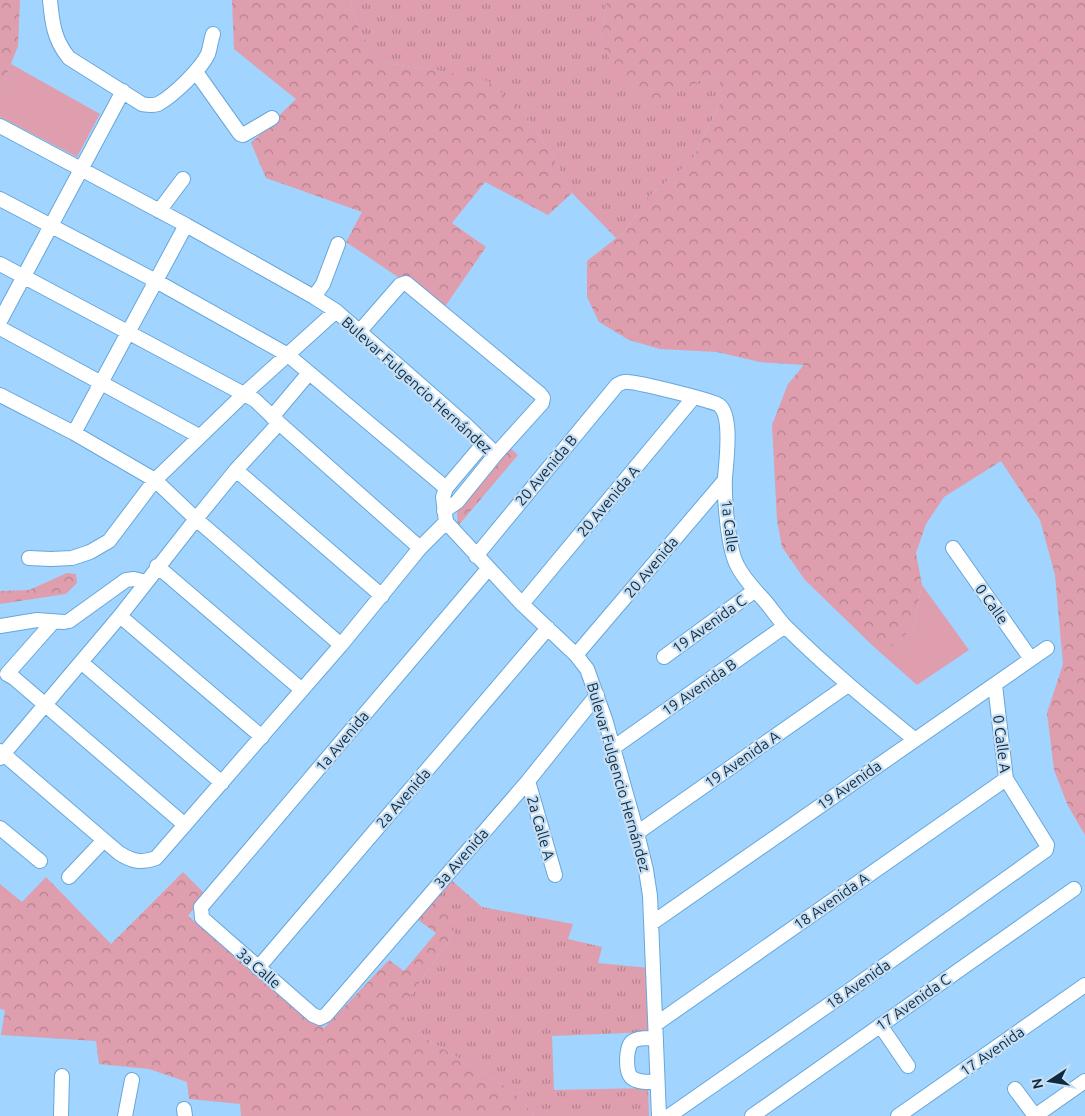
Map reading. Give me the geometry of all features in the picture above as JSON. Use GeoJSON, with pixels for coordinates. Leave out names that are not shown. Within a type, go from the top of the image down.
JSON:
{"type":"FeatureCollection","features":[{"type":"Feature","properties":{"kind":"street"},"geometry":{"type":"LineString","coordinates":[[50,0],[55,34],[62,49],[69,58],[142,104],[150,106],[158,104],[196,72],[208,54],[213,34]]}},
{"type":"Feature","properties":{"kind":"street"},"geometry":{"type":"LineString","coordinates":[[196,72],[240,134],[243,135],[272,118]]}},
{"type":"Feature","properties":{"kind":"street"},"geometry":{"type":"LineString","coordinates":[[0,321],[123,91]]}},
{"type":"Feature","properties":{"kind":"street","name":"Bulevar Fulgencio Hernández"},"geometry":{"type":"LineString","coordinates":[[0,126],[159,211],[336,311],[466,425],[496,454],[445,516],[488,569],[576,655],[587,669],[598,694],[646,870],[652,923],[659,1116]]}},
{"type":"Feature","properties":{"kind":"street"},"geometry":{"type":"LineString","coordinates":[[159,211],[183,179]]}},
{"type":"Feature","properties":{"kind":"street"},"geometry":{"type":"LineString","coordinates":[[0,199],[156,281],[288,355],[446,488]]}},
{"type":"Feature","properties":{"kind":"street"},"geometry":{"type":"LineString","coordinates":[[74,434],[186,226]]}},
{"type":"Feature","properties":{"kind":"street"},"geometry":{"type":"LineString","coordinates":[[314,297],[323,284],[338,244]]}},
{"type":"Feature","properties":{"kind":"street"},"geometry":{"type":"LineString","coordinates":[[0,264],[256,400],[275,420],[420,548]]}},
{"type":"Feature","properties":{"kind":"street"},"geometry":{"type":"LineString","coordinates":[[359,332],[400,285],[406,283],[540,394],[543,398],[542,403],[496,454]]}},
{"type":"Feature","properties":{"kind":"street"},"geometry":{"type":"LineString","coordinates":[[30,558],[72,558],[90,552],[109,540],[155,480],[199,436],[336,311]]}},
{"type":"Feature","properties":{"kind":"street"},"geometry":{"type":"LineString","coordinates":[[0,328],[199,436]]}},
{"type":"Feature","properties":{"kind":"street"},"geometry":{"type":"LineString","coordinates":[[309,373],[275,420],[120,616],[1,755],[129,860],[137,862],[156,858],[342,644],[445,516],[443,497],[446,488],[484,443]]}},
{"type":"Feature","properties":{"kind":"street","name":"1a Calle"},"geometry":{"type":"LineString","coordinates":[[617,385],[626,381],[710,400],[720,405],[725,413],[727,438],[725,480],[734,557],[737,565],[754,591],[785,626],[848,685],[914,739]]}},
{"type":"Feature","properties":{"kind":"street","name":"20 Avenida B"},"geometry":{"type":"LineString","coordinates":[[476,556],[617,385]]}},
{"type":"Feature","properties":{"kind":"street"},"geometry":{"type":"LineString","coordinates":[[0,395],[155,480],[196,518],[342,644]]}},
{"type":"Feature","properties":{"kind":"street","name":"20 Avenida A"},"geometry":{"type":"LineString","coordinates":[[522,604],[694,397]]}},
{"type":"Feature","properties":{"kind":"street"},"geometry":{"type":"LineString","coordinates":[[236,470],[382,596]]}},
{"type":"Feature","properties":{"kind":"street","name":"20 Avenida"},"geometry":{"type":"LineString","coordinates":[[576,655],[725,480]]}},
{"type":"Feature","properties":{"kind":"street","name":"0 Calle"},"geometry":{"type":"LineString","coordinates":[[953,548],[1030,659]]}},
{"type":"Feature","properties":{"kind":"street"},"geometry":{"type":"LineString","coordinates":[[158,566],[302,690]]}},
{"type":"Feature","properties":{"kind":"street","name":"1a Avenida"},"geometry":{"type":"LineString","coordinates":[[201,915],[201,907],[488,569]]}},
{"type":"Feature","properties":{"kind":"street"},"geometry":{"type":"LineString","coordinates":[[0,626],[37,620],[64,622],[75,618],[126,580],[134,579],[146,582]]}},
{"type":"Feature","properties":{"kind":"street","name":"19 Avenida C"},"geometry":{"type":"LineString","coordinates":[[664,657],[754,591]]}},
{"type":"Feature","properties":{"kind":"street"},"geometry":{"type":"LineString","coordinates":[[120,616],[262,737]]}},
{"type":"Feature","properties":{"kind":"street"},"geometry":{"type":"LineString","coordinates":[[53,622],[4,674],[14,678],[185,825]]}},
{"type":"Feature","properties":{"kind":"street","name":"19 Avenida B"},"geometry":{"type":"LineString","coordinates":[[613,748],[785,626]]}},
{"type":"Feature","properties":{"kind":"street","name":"2a Avenida"},"geometry":{"type":"LineString","coordinates":[[258,968],[548,628]]}},
{"type":"Feature","properties":{"kind":"street","name":"19 Avenida"},"geometry":{"type":"LineString","coordinates":[[652,923],[1046,648]]}},
{"type":"Feature","properties":{"kind":"street"},"geometry":{"type":"LineString","coordinates":[[81,662],[222,783]]}},
{"type":"Feature","properties":{"kind":"street","name":"19 Avenida A"},"geometry":{"type":"LineString","coordinates":[[637,833],[848,685]]}},
{"type":"Feature","properties":{"kind":"street","name":"0 Calle A"},"geometry":{"type":"LineString","coordinates":[[994,685],[1006,779],[1047,844],[1046,850]]}},
{"type":"Feature","properties":{"kind":"street","name":"3a Avenida"},"geometry":{"type":"LineString","coordinates":[[320,1018],[326,1015],[528,781],[598,694]]}},
{"type":"Feature","properties":{"kind":"street","name":"18 Avenida A"},"geometry":{"type":"LineString","coordinates":[[656,1031],[1006,779]]}},
{"type":"Feature","properties":{"kind":"street","name":"2a Calle A"},"geometry":{"type":"LineString","coordinates":[[528,781],[555,874]]}},
{"type":"Feature","properties":{"kind":"street"},"geometry":{"type":"LineString","coordinates":[[0,828],[40,861]]}},
{"type":"Feature","properties":{"kind":"street"},"geometry":{"type":"LineString","coordinates":[[69,877],[104,840]]}},
{"type":"Feature","properties":{"kind":"street","name":"18 Avenida"},"geometry":{"type":"LineString","coordinates":[[669,1116],[1046,850]]}},
{"type":"Feature","properties":{"kind":"street","name":"17 Avenida C"},"geometry":{"type":"LineString","coordinates":[[752,1116],[1074,889]]}},
{"type":"Feature","properties":{"kind":"street","name":"3a Calle"},"geometry":{"type":"LineString","coordinates":[[201,915],[204,920],[258,968],[313,1015],[320,1018]]}},
{"type":"Feature","properties":{"kind":"street","name":"17 Avenida"},"geometry":{"type":"LineString","coordinates":[[898,1116],[1085,985]]}},
{"type":"Feature","properties":{"kind":"street"},"geometry":{"type":"LineString","coordinates":[[880,1025],[908,1066]]}},
{"type":"Feature","properties":{"kind":"street"},"geometry":{"type":"LineString","coordinates":[[656,1031],[631,1041],[628,1045],[628,1053],[629,1074],[632,1078],[646,1082],[657,1082]]}},
{"type":"Feature","properties":{"kind":"street"},"geometry":{"type":"LineString","coordinates":[[61,1116],[62,1076]]}},
{"type":"Feature","properties":{"kind":"street"},"geometry":{"type":"LineString","coordinates":[[125,1116],[132,1080]]}},
{"type":"Feature","properties":{"kind":"street"},"geometry":{"type":"LineString","coordinates":[[1015,1089],[1035,1116],[1085,1081]]}},
{"type":"Feature","properties":{"kind":"green space"},"geometry":{"type":"Polygon","coordinates":[[[0,0],[20,0],[18,46],[3,84],[0,83],[0,0]]]}},
{"type":"Feature","properties":{"kind":"green space"},"geometry":{"type":"Polygon","coordinates":[[[232,0],[350,0],[361,35],[386,63],[441,71],[488,81],[525,114],[552,155],[572,193],[548,215],[485,182],[452,223],[486,247],[444,308],[346,242],[362,212],[266,178],[251,143],[296,99],[234,49],[232,0]]]}},
{"type":"Feature","properties":{"kind":"green space"},"geometry":{"type":"Polygon","coordinates":[[[350,0],[607,0],[601,43],[695,83],[717,72],[723,98],[692,160],[647,198],[624,232],[616,238],[572,193],[552,155],[525,114],[441,71],[386,63],[361,35],[350,0]]]}},
{"type":"Feature","properties":{"kind":"green space"},"geometry":{"type":"Polygon","coordinates":[[[607,0],[1085,0],[1085,835],[1068,806],[1054,770],[1047,713],[1063,664],[1055,575],[1040,520],[1001,461],[944,497],[926,524],[916,553],[922,585],[913,628],[892,646],[873,646],[805,580],[782,547],[777,520],[772,425],[788,384],[804,365],[760,362],[717,352],[660,349],[629,340],[599,322],[587,297],[587,261],[624,232],[647,198],[692,160],[723,98],[717,72],[654,104],[625,87],[601,43],[607,0]]]}},
{"type":"Feature","properties":{"kind":"green space"},"geometry":{"type":"Polygon","coordinates":[[[11,64],[100,114],[77,157],[0,117],[0,83],[3,84],[11,64]]]}},
{"type":"Feature","properties":{"kind":"green space"},"geometry":{"type":"Polygon","coordinates":[[[508,446],[518,455],[458,526],[459,502],[508,446]]]}},
{"type":"Feature","properties":{"kind":"green space"},"geometry":{"type":"Polygon","coordinates":[[[67,573],[76,574],[77,583],[66,594],[0,604],[0,591],[29,590],[67,573]]]}},
{"type":"Feature","properties":{"kind":"green space"},"geometry":{"type":"Polygon","coordinates":[[[922,585],[969,650],[917,685],[873,646],[892,646],[913,628],[922,585]]]}},
{"type":"Feature","properties":{"kind":"green space"},"geometry":{"type":"Polygon","coordinates":[[[183,872],[205,894],[188,916],[324,1028],[389,960],[404,971],[436,933],[417,919],[438,895],[450,902],[454,933],[406,1002],[403,1016],[414,1031],[503,1085],[520,1098],[534,1116],[241,1116],[240,1104],[189,1099],[187,1082],[149,1069],[99,1064],[96,1041],[1,1035],[5,1010],[0,1009],[0,884],[22,902],[46,877],[111,944],[183,872]]]}},
{"type":"Feature","properties":{"kind":"green space"},"geometry":{"type":"Polygon","coordinates":[[[451,880],[482,907],[573,924],[568,939],[602,947],[598,963],[649,968],[650,1032],[552,1036],[554,1090],[648,1088],[649,1116],[534,1116],[520,1098],[503,1085],[414,1031],[402,1016],[406,1002],[454,933],[438,895],[451,880]]]}}]}
